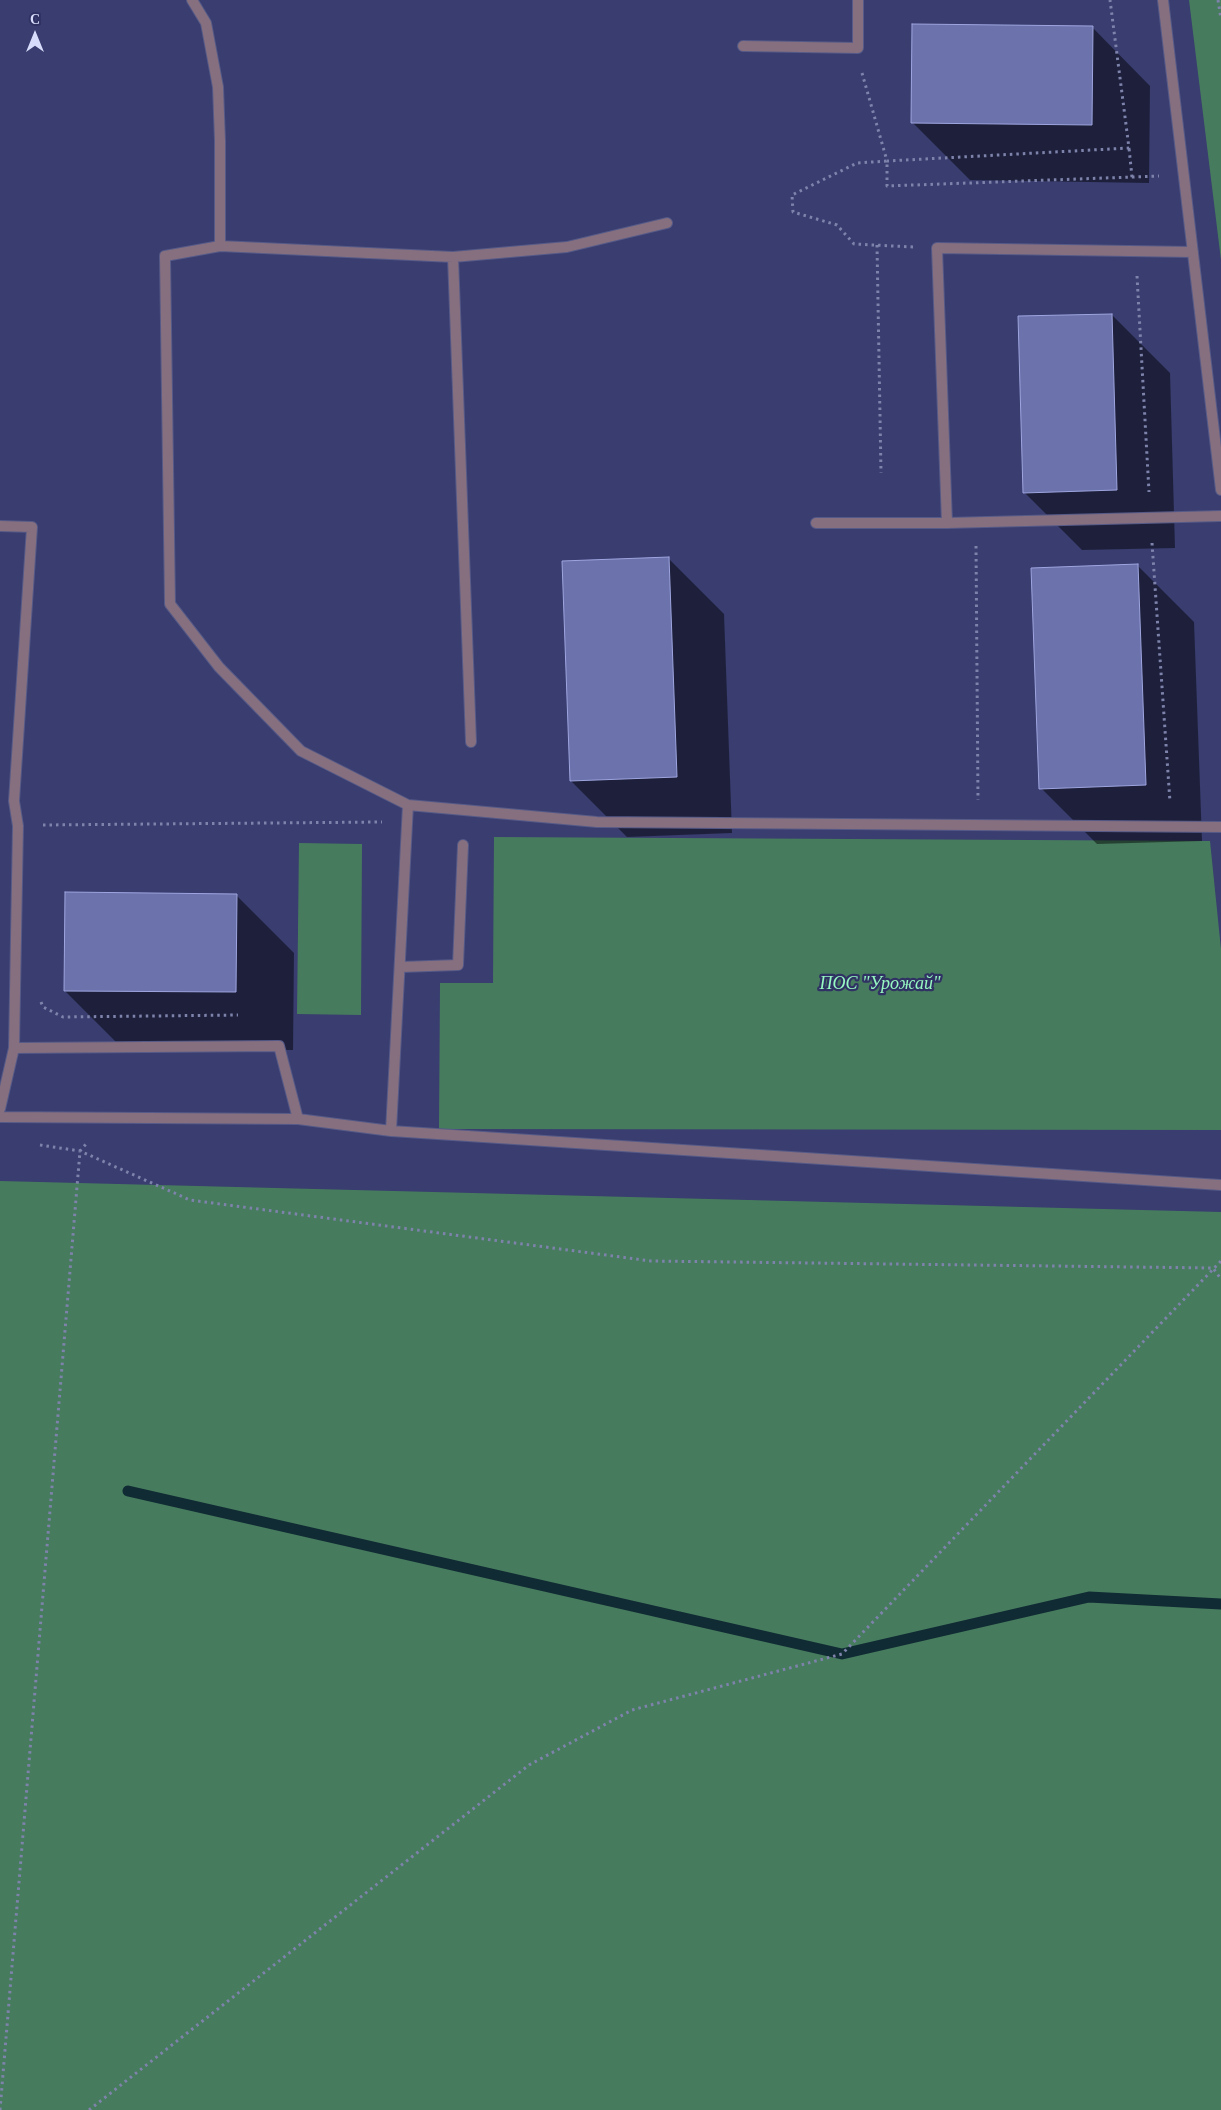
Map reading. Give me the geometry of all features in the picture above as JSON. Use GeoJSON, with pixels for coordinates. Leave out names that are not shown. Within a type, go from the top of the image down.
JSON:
{"type":"FeatureCollection","features":[{"type":"Feature","properties":{"kind":"lane"},"geometry":{"type":"LineString","coordinates":[[192,0],[206,23],[218,87],[220,246]]}},
{"type":"Feature","properties":{"kind":"lane"},"geometry":{"type":"LineString","coordinates":[[743,46],[858,48],[858,0]]}},
{"type":"Feature","properties":{"kind":"lane"},"geometry":{"type":"LineString","coordinates":[[1163,0],[1221,490]]}},
{"type":"Feature","properties":{"kind":"lane"},"geometry":{"type":"LineString","coordinates":[[667,223],[567,247],[452,257],[220,246],[165,256],[170,604],[219,667],[301,751],[408,805],[597,822],[1221,827]]}},
{"type":"Feature","properties":{"kind":"lane"},"geometry":{"type":"LineString","coordinates":[[947,523],[937,248],[1193,252]]}},
{"type":"Feature","properties":{"kind":"lane"},"geometry":{"type":"LineString","coordinates":[[452,257],[471,742]]}},
{"type":"Feature","properties":{"kind":"lane"},"geometry":{"type":"LineString","coordinates":[[816,523],[947,523],[1221,516]]}},
{"type":"Feature","properties":{"kind":"lane"},"geometry":{"type":"LineString","coordinates":[[0,526],[32,527],[14,801],[18,826],[14,1048],[0,1109]]}},
{"type":"Feature","properties":{"kind":"lane"},"geometry":{"type":"LineString","coordinates":[[391,1131],[408,805]]}},
{"type":"Feature","properties":{"kind":"lane"},"geometry":{"type":"LineString","coordinates":[[401,967],[458,965],[463,845]]}},
{"type":"Feature","properties":{"kind":"lane"},"geometry":{"type":"LineString","coordinates":[[14,1048],[279,1046],[298,1119]]}},
{"type":"Feature","properties":{"kind":"lane"},"geometry":{"type":"LineString","coordinates":[[0,1117],[298,1119],[391,1131],[1221,1185]]}},
{"type":"Feature","properties":{"kind":"path"},"geometry":{"type":"LineString","coordinates":[[858,48],[865,88],[886,161],[887,186],[1132,177],[1110,0]]}},
{"type":"Feature","properties":{"kind":"path"},"geometry":{"type":"LineString","coordinates":[[1218,0],[1221,19]]}},
{"type":"Feature","properties":{"kind":"path"},"geometry":{"type":"LineString","coordinates":[[937,248],[854,244],[837,225],[793,212],[792,195],[857,163],[1129,148]]}},
{"type":"Feature","properties":{"kind":"path"},"geometry":{"type":"LineString","coordinates":[[877,245],[880,473]]}},
{"type":"Feature","properties":{"kind":"path"},"geometry":{"type":"LineString","coordinates":[[18,826],[408,822]]}},
{"type":"Feature","properties":{"kind":"path"},"geometry":{"type":"LineString","coordinates":[[37,994],[43,1007],[63,1017],[238,1016]]}},
{"type":"Feature","properties":{"kind":"path"},"geometry":{"type":"LineString","coordinates":[[0,2110],[80,1150],[190,1200],[651,1261],[1212,1268],[1221,1279]]}},
{"type":"Feature","properties":{"kind":"path"},"geometry":{"type":"LineString","coordinates":[[88,2110],[529,1765],[632,1710],[842,1654],[1212,1268],[1221,1261]]}},
{"type":"Feature","properties":{"kind":"green space"},"geometry":{"type":"Polygon","coordinates":[[[1189,0],[1221,0],[1221,260],[1189,0]]]}},
{"type":"Feature","properties":{"kind":"green space","name":"ПОС \"Урожай\""},"geometry":{"type":"Polygon","coordinates":[[[494,837],[1210,841],[1221,949],[1221,1130],[439,1129],[440,983],[493,983],[494,837]]]}},
{"type":"Feature","properties":{"kind":"green space"},"geometry":{"type":"Polygon","coordinates":[[[299,843],[362,844],[361,1015],[297,1014],[299,843]]]}},
{"type":"Feature","properties":{"kind":"green space"},"geometry":{"type":"Polygon","coordinates":[[[0,1181],[1221,1212],[1221,2110],[0,2110],[0,1181]]]}},
{"type":"Feature","properties":{"kind":"building"},"geometry":{"type":"Polygon","coordinates":[[[912,24],[1093,26],[1092,125],[911,123],[912,24]]]}},
{"type":"Feature","properties":{"kind":"building"},"geometry":{"type":"Polygon","coordinates":[[[1112,314],[1117,490],[1023,493],[1018,316],[1112,314]]]}},
{"type":"Feature","properties":{"kind":"building"},"geometry":{"type":"Polygon","coordinates":[[[669,557],[677,777],[570,781],[562,561],[669,557]]]}},
{"type":"Feature","properties":{"kind":"building"},"geometry":{"type":"Polygon","coordinates":[[[1138,564],[1146,785],[1039,789],[1031,568],[1138,564]]]}},
{"type":"Feature","properties":{"kind":"building"},"geometry":{"type":"Polygon","coordinates":[[[65,892],[237,894],[236,992],[64,991],[65,892]]]}},
{"type":"Feature","properties":{"kind":"waterway"},"geometry":{"type":"LineString","coordinates":[[128,1491],[842,1654],[1089,1597],[1221,1604]]}}]}
